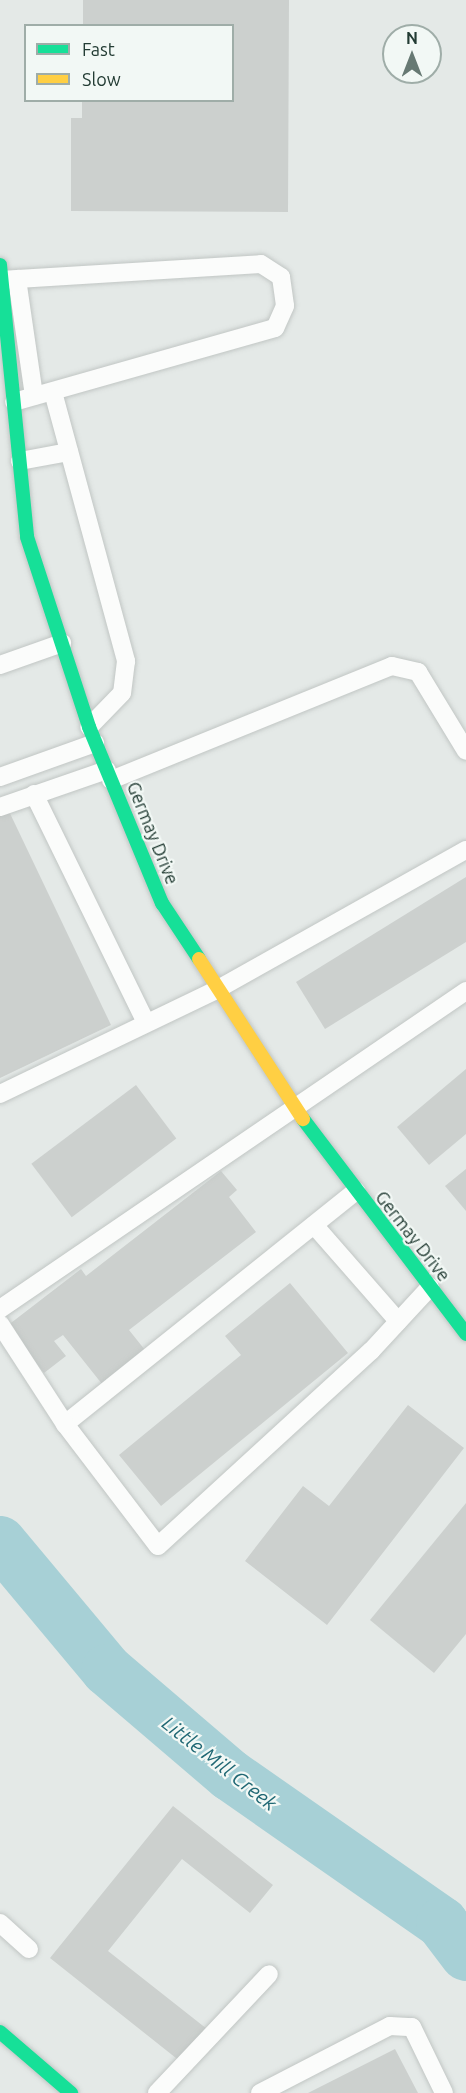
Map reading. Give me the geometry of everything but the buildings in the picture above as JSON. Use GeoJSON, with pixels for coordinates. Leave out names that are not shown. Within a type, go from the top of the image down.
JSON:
{"type":"FeatureCollection","features":[{"type":"Feature","properties":{"kind":"street","name":"Germay Drive"},"geometry":{"type":"LineString","coordinates":[[6,274],[14,402],[27,537],[92,735],[162,903],[295,1107],[356,1191],[465,1330]]}},
{"type":"Feature","properties":{"kind":"street"},"geometry":{"type":"LineString","coordinates":[[0,2032],[71,2093]]}},
{"type":"Feature","properties":{"kind":"lane"},"geometry":{"type":"LineString","coordinates":[[14,402],[275,328],[285,306],[281,277],[261,264],[6,274],[34,396]]}},
{"type":"Feature","properties":{"kind":"lane"},"geometry":{"type":"LineString","coordinates":[[0,777],[92,735],[122,693],[126,661],[53,392]]}},
{"type":"Feature","properties":{"kind":"lane"},"geometry":{"type":"LineString","coordinates":[[20,461],[69,452]]}},
{"type":"Feature","properties":{"kind":"lane"},"geometry":{"type":"LineString","coordinates":[[0,665],[62,643]]}},
{"type":"Feature","properties":{"kind":"lane"},"geometry":{"type":"LineString","coordinates":[[0,807],[34,794],[109,775],[392,666],[418,672],[466,751]]}},
{"type":"Feature","properties":{"kind":"lane"},"geometry":{"type":"LineString","coordinates":[[34,794],[146,1023]]}},
{"type":"Feature","properties":{"kind":"lane"},"geometry":{"type":"LineString","coordinates":[[0,1094],[218,989],[466,850]]}},
{"type":"Feature","properties":{"kind":"lane"},"geometry":{"type":"LineString","coordinates":[[0,1309],[466,991]]}},
{"type":"Feature","properties":{"kind":"lane"},"geometry":{"type":"LineString","coordinates":[[65,1424],[356,1191]]}},
{"type":"Feature","properties":{"kind":"lane"},"geometry":{"type":"LineString","coordinates":[[314,1225],[398,1322]]}},
{"type":"Feature","properties":{"kind":"lane"},"geometry":{"type":"LineString","coordinates":[[0,1324],[65,1424],[158,1546],[398,1322],[430,1287]]}},
{"type":"Feature","properties":{"kind":"lane"},"geometry":{"type":"LineString","coordinates":[[0,1923],[29,1949]]}},
{"type":"Feature","properties":{"kind":"lane"},"geometry":{"type":"LineString","coordinates":[[157,2093],[269,1974]]}},
{"type":"Feature","properties":{"kind":"lane"},"geometry":{"type":"LineString","coordinates":[[260,2093],[390,2026],[412,2027],[444,2093]]}},
{"type":"Feature","properties":{"kind":"waterway","name":"Little Mill Creek"},"geometry":{"type":"LineString","coordinates":[[0,1542],[107,1670],[230,1775],[442,1923],[466,1955]]}},
{"type":"Feature","properties":{"kind":"traffic: fast"},"geometry":{"type":"LineString","coordinates":[[0,265],[27,537],[89,727],[162,903],[199,959]]}},
{"type":"Feature","properties":{"kind":"traffic: fast"},"geometry":{"type":"LineString","coordinates":[[303,1119],[466,1334]]}},
{"type":"Feature","properties":{"kind":"traffic: fast"},"geometry":{"type":"LineString","coordinates":[[0,2032],[71,2093]]}},
{"type":"Feature","properties":{"kind":"traffic: slow"},"geometry":{"type":"LineString","coordinates":[[199,959],[303,1119]]}}]}
